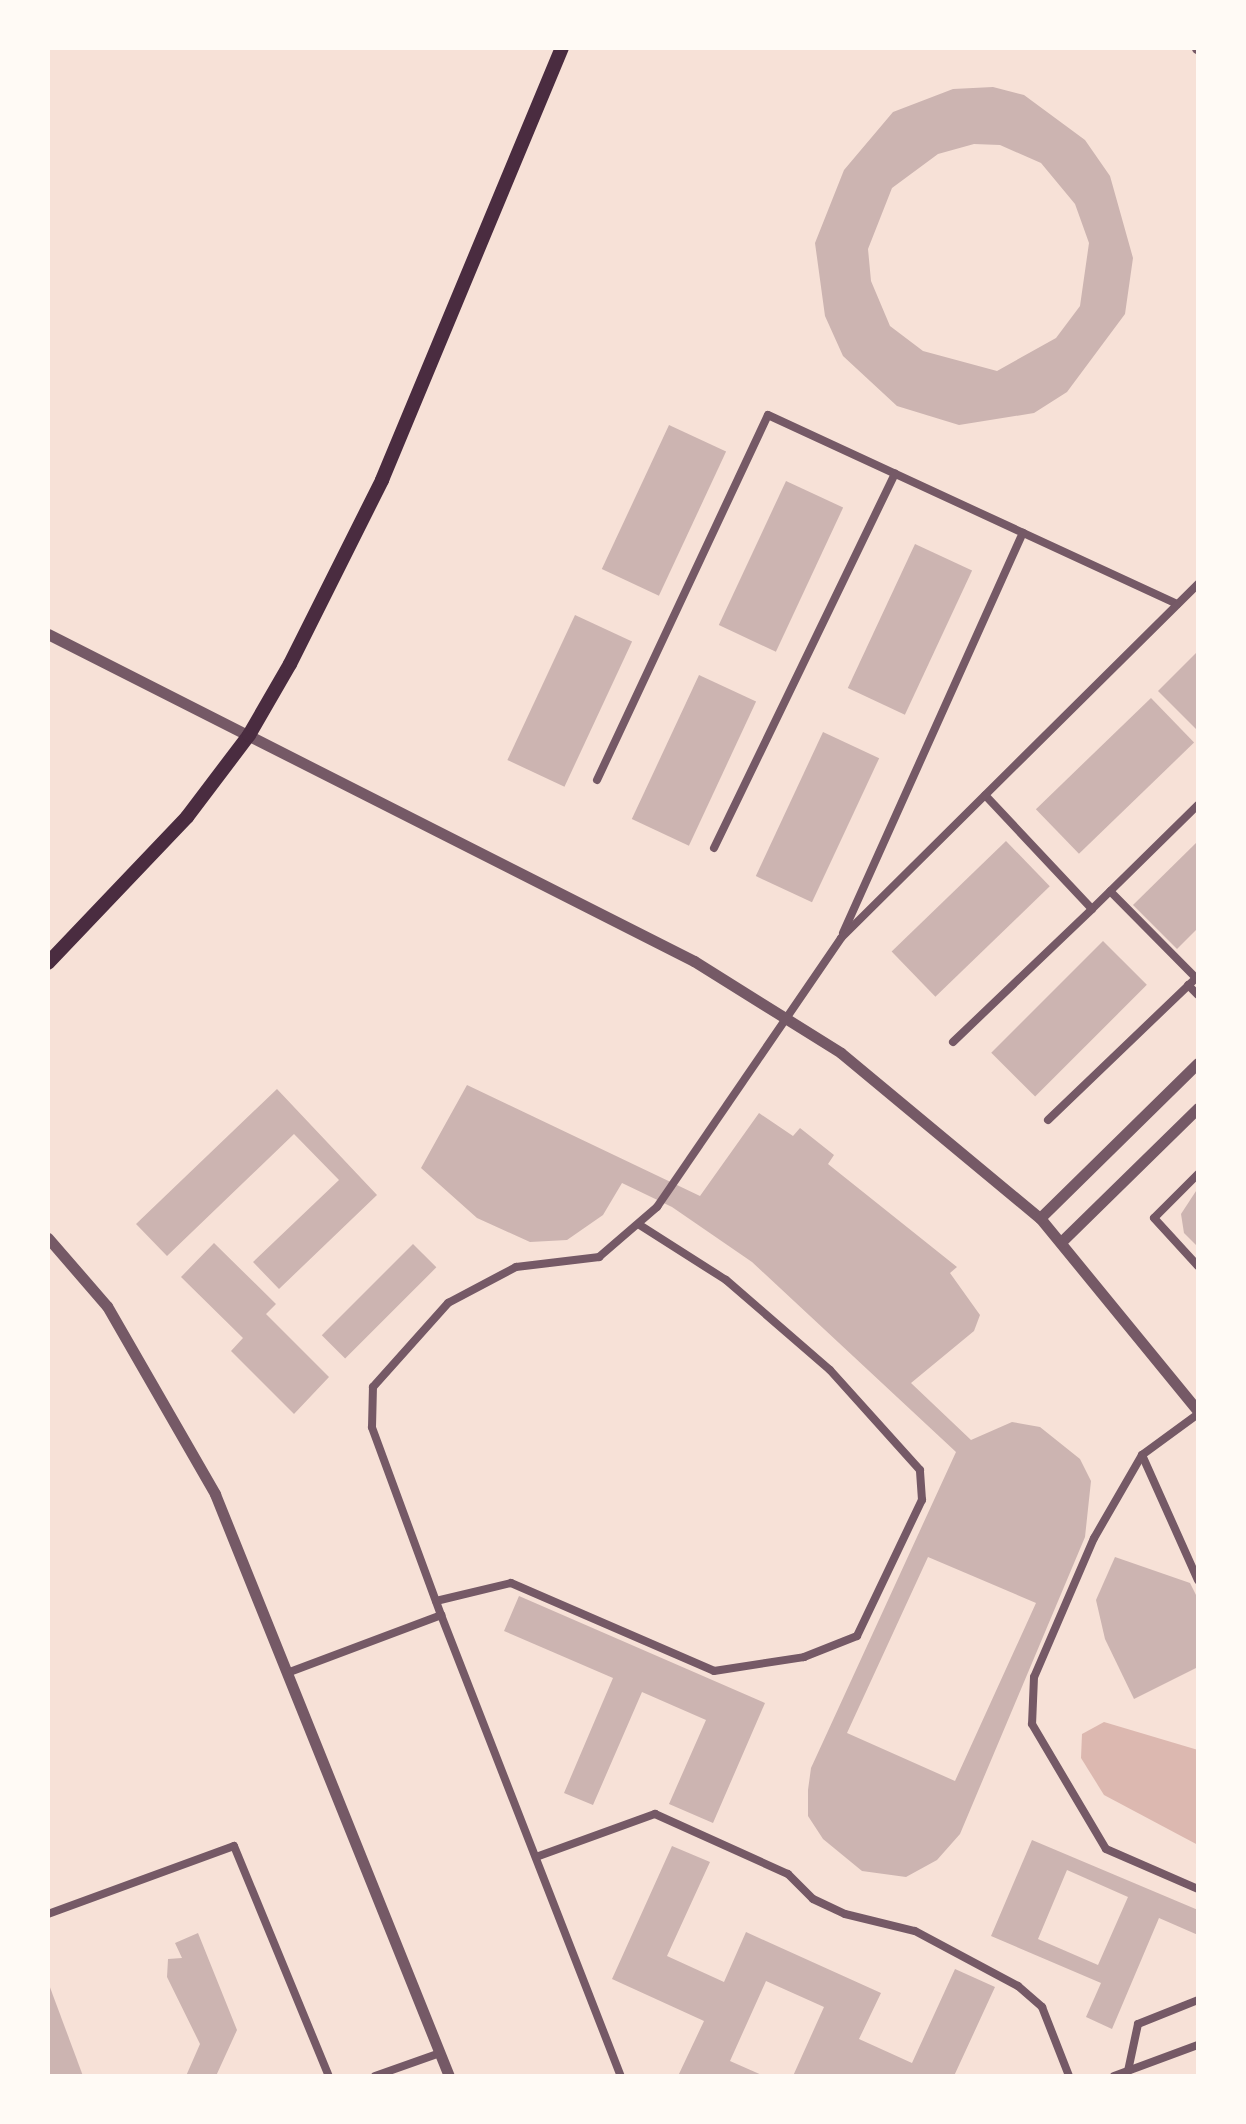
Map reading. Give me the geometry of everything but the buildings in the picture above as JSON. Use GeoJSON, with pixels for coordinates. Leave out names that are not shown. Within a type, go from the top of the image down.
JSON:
{"type":"FeatureCollection","features":[{"type":"Feature","properties":{"kind":"main road"},"geometry":{"type":"LineString","coordinates":[[48,963],[187,817],[249,735],[382,480],[562,48]]}},
{"type":"Feature","properties":{"kind":"street"},"geometry":{"type":"LineString","coordinates":[[597,780],[768,415],[1177,604]]}},
{"type":"Feature","properties":{"kind":"street"},"geometry":{"type":"LineString","coordinates":[[714,848],[895,473]]}},
{"type":"Feature","properties":{"kind":"street"},"geometry":{"type":"LineString","coordinates":[[621,2076],[441,1615],[372,1427],[373,1387],[448,1303],[516,1267],[599,1257],[657,1207],[841,938],[1023,533]]}},
{"type":"Feature","properties":{"kind":"street"},"geometry":{"type":"LineString","coordinates":[[841,938],[1198,584]]}},
{"type":"Feature","properties":{"kind":"street"},"geometry":{"type":"LineString","coordinates":[[48,634],[694,961],[789,1018],[899,1096],[1040,1218],[1198,1413],[1142,1455],[1094,1538],[1034,1677],[1032,1724],[1106,1849],[1198,1889]]}},
{"type":"Feature","properties":{"kind":"street"},"geometry":{"type":"LineString","coordinates":[[985,795],[1092,909]]}},
{"type":"Feature","properties":{"kind":"street"},"geometry":{"type":"LineString","coordinates":[[953,1042],[1198,805]]}},
{"type":"Feature","properties":{"kind":"street"},"geometry":{"type":"LineString","coordinates":[[1110,891],[1194,980],[1198,995]]}},
{"type":"Feature","properties":{"kind":"street"},"geometry":{"type":"LineString","coordinates":[[1048,1120],[1194,980]]}},
{"type":"Feature","properties":{"kind":"street"},"geometry":{"type":"LineString","coordinates":[[1040,1218],[1198,1063]]}},
{"type":"Feature","properties":{"kind":"street"},"geometry":{"type":"LineString","coordinates":[[1061,1242],[1198,1108]]}},
{"type":"Feature","properties":{"kind":"street"},"geometry":{"type":"LineString","coordinates":[[1198,1174],[1154,1218],[1198,1266]]}},
{"type":"Feature","properties":{"kind":"street"},"geometry":{"type":"LineString","coordinates":[[436,1601],[511,1583],[714,1671],[804,1657],[857,1636],[922,1500],[920,1470],[830,1370],[726,1280],[638,1224]]}},
{"type":"Feature","properties":{"kind":"street"},"geometry":{"type":"LineString","coordinates":[[48,1238],[107,1306],[215,1494],[449,2076]]}},
{"type":"Feature","properties":{"kind":"street"},"geometry":{"type":"LineString","coordinates":[[1142,1455],[1198,1580]]}},
{"type":"Feature","properties":{"kind":"street"},"geometry":{"type":"LineString","coordinates":[[287,1673],[441,1615]]}},
{"type":"Feature","properties":{"kind":"street"},"geometry":{"type":"LineString","coordinates":[[536,1857],[655,1814],[788,1874],[813,1899],[845,1914],[915,1931],[1018,1986],[1042,2007],[1069,2076]]}},
{"type":"Feature","properties":{"kind":"street"},"geometry":{"type":"LineString","coordinates":[[48,1914],[234,1846],[329,2076]]}},
{"type":"Feature","properties":{"kind":"street"},"geometry":{"type":"LineString","coordinates":[[1128,2071],[1138,2024],[1198,2000]]}},
{"type":"Feature","properties":{"kind":"street"},"geometry":{"type":"LineString","coordinates":[[1114,2076],[1198,2045]]}},
{"type":"Feature","properties":{"kind":"street"},"geometry":{"type":"LineString","coordinates":[[375,2076],[440,2053]]}},
{"type":"Feature","properties":{"kind":"shaded area"},"geometry":{"type":"Polygon","coordinates":[[[1104,1722],[1198,1750],[1198,1845],[1104,1795],[1081,1758],[1082,1734],[1104,1722]]]}}]}
